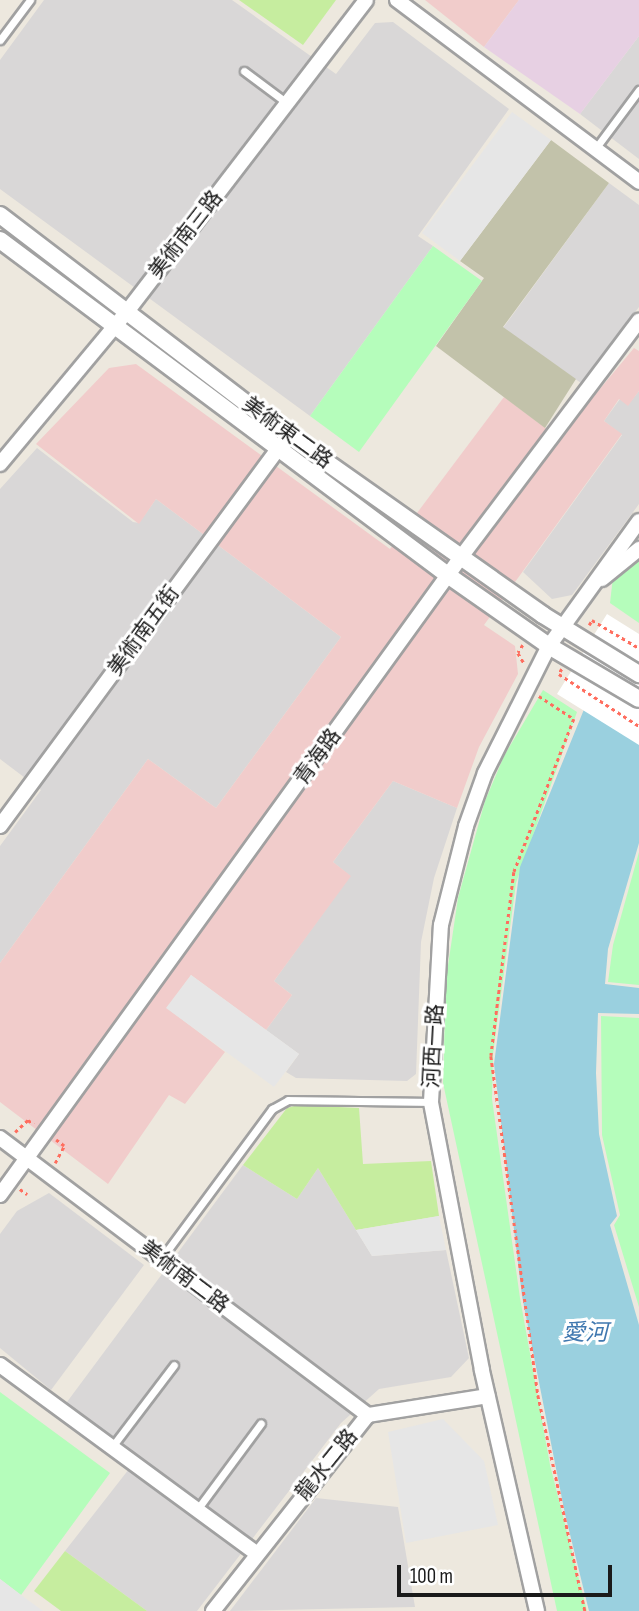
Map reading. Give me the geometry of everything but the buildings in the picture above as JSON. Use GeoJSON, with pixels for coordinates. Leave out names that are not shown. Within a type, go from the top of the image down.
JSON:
{"type":"FeatureCollection","features":[{"type":"Feature","properties":{"kind":"street","name":"美術南三路"},"geometry":{"type":"LineString","coordinates":[[0,464],[126,313],[366,0]]}},
{"type":"Feature","properties":{"kind":"street"},"geometry":{"type":"LineString","coordinates":[[397,0],[639,182]]}},
{"type":"Feature","properties":{"kind":"street","name":"美術東二路"},"geometry":{"type":"LineString","coordinates":[[0,215],[288,435],[561,627],[639,674]]}},
{"type":"Feature","properties":{"kind":"street","name":"美術東二路"},"geometry":{"type":"LineString","coordinates":[[0,240],[277,450],[449,576],[550,646],[639,699]]}},
{"type":"Feature","properties":{"kind":"street","name":"青海路"},"geometry":{"type":"LineString","coordinates":[[0,1195],[461,557],[639,321]]}},
{"type":"Feature","properties":{"kind":"street","name":"美術南五街"},"geometry":{"type":"LineString","coordinates":[[0,826],[288,435]]}},
{"type":"Feature","properties":{"kind":"street","name":"河西一路"},"geometry":{"type":"LineString","coordinates":[[537,1611],[488,1396],[431,1102],[441,925],[466,826],[485,772],[561,627],[639,521]]}},
{"type":"Feature","properties":{"kind":"street"},"geometry":{"type":"LineString","coordinates":[[585,593],[639,549]]}},
{"type":"Feature","properties":{"kind":"street","name":"美術南二路"},"geometry":{"type":"LineString","coordinates":[[0,1138],[368,1415]]}},
{"type":"Feature","properties":{"kind":"street"},"geometry":{"type":"LineString","coordinates":[[0,1365],[195,1512],[256,1553]]}},
{"type":"Feature","properties":{"kind":"street","name":"龍水二路"},"geometry":{"type":"LineString","coordinates":[[219,1609],[256,1553],[368,1415],[488,1396]]}},
{"type":"Feature","properties":{"kind":"lane"},"geometry":{"type":"LineString","coordinates":[[0,40],[30,0]]}},
{"type":"Feature","properties":{"kind":"lane"},"geometry":{"type":"LineString","coordinates":[[244,71],[288,103]]}},
{"type":"Feature","properties":{"kind":"lane"},"geometry":{"type":"LineString","coordinates":[[595,149],[639,90]]}},
{"type":"Feature","properties":{"kind":"lane"},"geometry":{"type":"LineString","coordinates":[[160,1260],[271,1109],[288,1100],[431,1102]]}},
{"type":"Feature","properties":{"kind":"lane"},"geometry":{"type":"LineString","coordinates":[[110,1449],[174,1365]]}},
{"type":"Feature","properties":{"kind":"lane"},"geometry":{"type":"LineString","coordinates":[[195,1512],[261,1423]]}},
{"type":"Feature","properties":{"kind":"path"},"geometry":{"type":"LineString","coordinates":[[592,620],[639,648]]}},
{"type":"Feature","properties":{"kind":"path"},"geometry":{"type":"LineString","coordinates":[[559,674],[639,726]]}},
{"type":"Feature","properties":{"kind":"path"},"geometry":{"type":"LineString","coordinates":[[536,695],[575,719],[514,872],[491,1056],[538,1395],[584,1611]]}},
{"type":"Feature","properties":{"kind":"shaded area"},"geometry":{"type":"Polygon","coordinates":[[[44,0],[232,0],[336,74],[375,23],[393,22],[509,109],[418,236],[433,246],[310,416],[0,189],[0,60],[44,0]]]}},
{"type":"Feature","properties":{"kind":"shaded area"},"geometry":{"type":"Polygon","coordinates":[[[425,0],[519,0],[484,47],[425,0]]]}},
{"type":"Feature","properties":{"kind":"shaded area"},"geometry":{"type":"Polygon","coordinates":[[[519,0],[639,0],[639,36],[580,114],[484,47],[519,0]]]}},
{"type":"Feature","properties":{"kind":"shaded area"},"geometry":{"type":"Polygon","coordinates":[[[639,36],[639,159],[580,114],[639,36]]]}},
{"type":"Feature","properties":{"kind":"shaded area"},"geometry":{"type":"Polygon","coordinates":[[[512,112],[551,140],[460,261],[422,233],[512,112]]]}},
{"type":"Feature","properties":{"kind":"shaded area"},"geometry":{"type":"Polygon","coordinates":[[[551,140],[609,183],[503,327],[576,379],[545,428],[436,346],[484,278],[460,261],[551,140]]]}},
{"type":"Feature","properties":{"kind":"shaded area"},"geometry":{"type":"Polygon","coordinates":[[[609,183],[639,205],[639,307],[581,383],[503,328],[609,183]]]}},
{"type":"Feature","properties":{"kind":"shaded area"},"geometry":{"type":"Polygon","coordinates":[[[634,348],[639,351],[639,391],[628,406],[619,399],[604,421],[622,434],[484,625],[515,646],[518,674],[479,747],[457,808],[393,781],[333,862],[351,876],[274,981],[292,995],[266,1030],[191,975],[167,1008],[225,1052],[185,1104],[169,1095],[108,1184],[0,1102],[0,963],[148,759],[216,808],[341,637],[156,499],[139,524],[36,444],[109,368],[136,364],[390,549],[504,397],[559,438],[634,348]]]}},
{"type":"Feature","properties":{"kind":"shaded area"},"geometry":{"type":"Polygon","coordinates":[[[639,391],[639,504],[572,595],[552,599],[523,572],[622,435],[604,421],[620,399],[628,405],[639,391]]]}},
{"type":"Feature","properties":{"kind":"shaded area"},"geometry":{"type":"Polygon","coordinates":[[[37,448],[133,522],[139,523],[156,499],[341,637],[216,808],[148,759],[0,963],[0,846],[41,790],[0,759],[0,489],[37,448]]]}},
{"type":"Feature","properties":{"kind":"shaded area"},"geometry":{"type":"Polygon","coordinates":[[[393,781],[457,808],[434,878],[421,942],[416,1074],[407,1081],[296,1078],[286,1072],[299,1054],[266,1030],[292,995],[274,981],[350,876],[333,862],[393,781]]]}},
{"type":"Feature","properties":{"kind":"shaded area"},"geometry":{"type":"Polygon","coordinates":[[[191,975],[299,1054],[274,1087],[166,1008],[191,975]]]}},
{"type":"Feature","properties":{"kind":"shaded area"},"geometry":{"type":"Polygon","coordinates":[[[243,1165],[297,1199],[318,1168],[372,1256],[446,1250],[469,1358],[451,1377],[379,1389],[341,1423],[197,1611],[147,1611],[65,1551],[136,1460],[64,1406],[243,1165]]]}},
{"type":"Feature","properties":{"kind":"shaded area"},"geometry":{"type":"Polygon","coordinates":[[[49,1193],[144,1265],[51,1390],[0,1348],[0,1234],[17,1211],[49,1193]]]}},
{"type":"Feature","properties":{"kind":"shaded area"},"geometry":{"type":"Polygon","coordinates":[[[439,1216],[446,1250],[372,1256],[356,1230],[439,1216]]]}},
{"type":"Feature","properties":{"kind":"shaded area"},"geometry":{"type":"Polygon","coordinates":[[[443,1419],[484,1461],[498,1525],[406,1543],[388,1432],[443,1419]]]}},
{"type":"Feature","properties":{"kind":"shaded area"},"geometry":{"type":"Polygon","coordinates":[[[316,1498],[398,1507],[415,1607],[230,1611],[316,1498]]]}},
{"type":"Feature","properties":{"kind":"shaded area"},"geometry":{"type":"Polygon","coordinates":[[[0,1579],[21,1595],[43,1611],[0,1611],[0,1579]]]}},
{"type":"Feature","properties":{"kind":"green space"},"geometry":{"type":"Polygon","coordinates":[[[239,0],[336,0],[303,45],[239,0]]]}},
{"type":"Feature","properties":{"kind":"green space"},"geometry":{"type":"Polygon","coordinates":[[[433,246],[482,281],[359,452],[310,416],[433,246]]]}},
{"type":"Feature","properties":{"kind":"green space"},"geometry":{"type":"Polygon","coordinates":[[[639,556],[639,623],[610,603],[613,577],[639,556]]]}},
{"type":"Feature","properties":{"kind":"green space"},"geometry":{"type":"Polygon","coordinates":[[[543,690],[577,712],[516,883],[493,1054],[492,1099],[520,1298],[550,1465],[587,1611],[557,1611],[443,1083],[446,979],[458,898],[485,801],[504,756],[543,690]]]}},
{"type":"Feature","properties":{"kind":"green space"},"geometry":{"type":"Polygon","coordinates":[[[639,852],[639,985],[608,982],[613,945],[639,852]]]}},
{"type":"Feature","properties":{"kind":"green space"},"geometry":{"type":"Polygon","coordinates":[[[601,1016],[639,1018],[639,1307],[614,1225],[620,1215],[602,1135],[601,1016]]]}},
{"type":"Feature","properties":{"kind":"green space"},"geometry":{"type":"Polygon","coordinates":[[[298,1105],[359,1108],[363,1164],[431,1161],[439,1216],[356,1230],[318,1168],[297,1199],[243,1165],[287,1108],[298,1105]]]}},
{"type":"Feature","properties":{"kind":"green space"},"geometry":{"type":"Polygon","coordinates":[[[0,1392],[110,1473],[21,1595],[0,1579],[0,1392]]]}},
{"type":"Feature","properties":{"kind":"green space"},"geometry":{"type":"Polygon","coordinates":[[[65,1551],[147,1611],[61,1611],[34,1591],[65,1551]]]}},
{"type":"Feature","properties":{"kind":"water","name":"愛河"},"geometry":{"type":"Polygon","coordinates":[[[639,638],[639,843],[608,949],[605,984],[639,988],[639,1014],[598,1013],[596,1073],[599,1134],[617,1216],[610,1225],[639,1325],[639,1611],[589,1611],[565,1514],[522,1296],[494,1064],[520,867],[589,697],[639,638]]]}},
{"type":"Feature","properties":{"kind":"pier"},"geometry":{"type":"Polygon","coordinates":[[[607,614],[639,634],[639,745],[557,694],[607,614]]]}}]}
